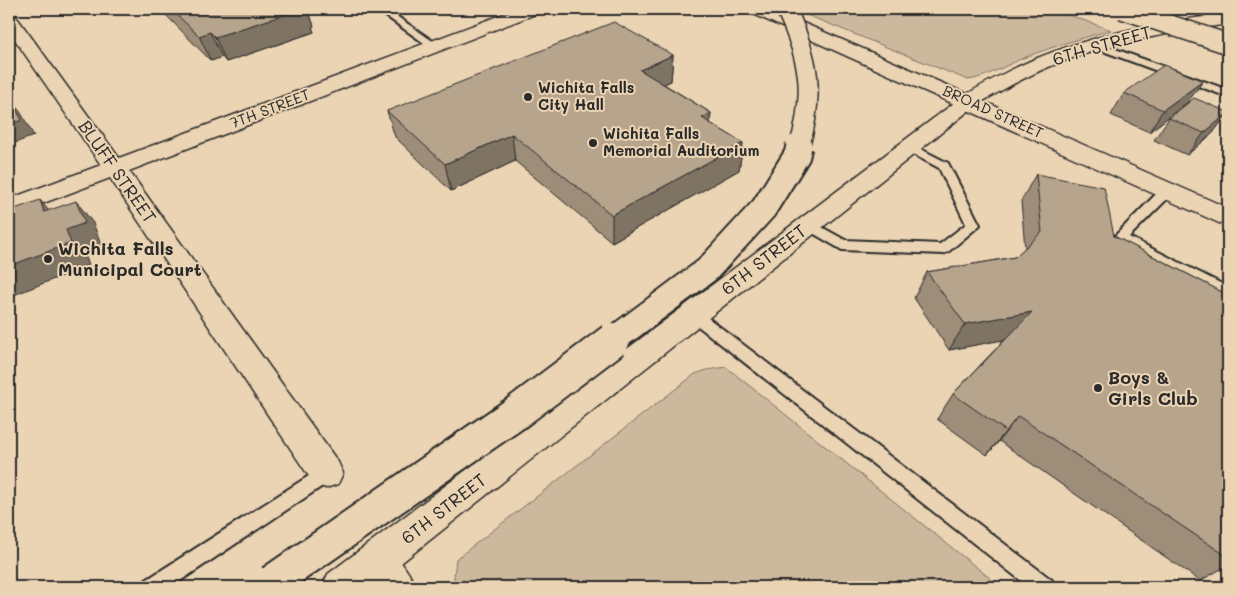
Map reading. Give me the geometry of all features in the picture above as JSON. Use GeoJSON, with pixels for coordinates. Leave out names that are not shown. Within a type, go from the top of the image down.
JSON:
{"type":"FeatureCollection","features":[{"type":"Feature","properties":{"kind":"main road","name":"7TH STREET"},"geometry":{"type":"LineString","coordinates":[[9,208],[532,9]]}},
{"type":"Feature","properties":{"kind":"main road","name":"BROAD STREET"},"geometry":{"type":"LineString","coordinates":[[757,9],[1228,217]]}},
{"type":"Feature","properties":{"kind":"main road"},"geometry":{"type":"LineString","coordinates":[[268,585],[516,413],[707,270],[764,208],[797,155],[807,120],[809,77],[800,39],[786,9]]}},
{"type":"Feature","properties":{"kind":"main road"},"geometry":{"type":"LineString","coordinates":[[1122,9],[1228,44]]}},
{"type":"Feature","properties":{"kind":"main road"},"geometry":{"type":"LineString","coordinates":[[1198,9],[1228,18]]}},
{"type":"Feature","properties":{"kind":"main road","name":"6TH STREET"},"geometry":{"type":"LineString","coordinates":[[341,587],[387,574],[694,314],[969,101],[1019,73],[1096,45],[1130,35],[1228,18]]}},
{"type":"Feature","properties":{"kind":"main road","name":"BLUFF STREET"},"geometry":{"type":"LineString","coordinates":[[9,19],[115,168],[326,473]]}},
{"type":"Feature","properties":{"kind":"lane"},"geometry":{"type":"LineString","coordinates":[[380,9],[435,46]]}},
{"type":"Feature","properties":{"kind":"lane"},"geometry":{"type":"LineString","coordinates":[[1096,45],[1228,94]]}},
{"type":"Feature","properties":{"kind":"lane"},"geometry":{"type":"LineString","coordinates":[[809,225],[842,245],[943,249],[973,225],[944,166],[909,147]]}},
{"type":"Feature","properties":{"kind":"lane"},"geometry":{"type":"LineString","coordinates":[[1168,190],[1120,238],[1228,293]]}},
{"type":"Feature","properties":{"kind":"lane"},"geometry":{"type":"LineString","coordinates":[[694,314],[1045,587]]}},
{"type":"Feature","properties":{"kind":"lane"},"geometry":{"type":"LineString","coordinates":[[153,587],[326,473]]}},
{"type":"Feature","properties":{"kind":"shaded area"},"geometry":{"type":"Polygon","coordinates":[[[792,9],[1052,9],[1111,30],[1047,49],[990,74],[968,80],[792,9]]]}},
{"type":"Feature","properties":{"kind":"shaded area"},"geometry":{"type":"Polygon","coordinates":[[[726,367],[1001,587],[453,587],[456,559],[695,374],[726,367]]]}},
{"type":"Feature","properties":{"kind":"building"},"geometry":{"type":"Polygon","coordinates":[[[171,9],[302,9],[215,37],[210,32],[199,36],[171,9]]]}},
{"type":"Feature","properties":{"kind":"building"},"geometry":{"type":"Polygon","coordinates":[[[614,22],[673,55],[640,70],[711,113],[702,118],[743,143],[612,215],[512,134],[445,164],[387,111],[614,22]]]}},
{"type":"Feature","properties":{"kind":"building"},"geometry":{"type":"Polygon","coordinates":[[[1164,65],[1203,81],[1163,110],[1124,93],[1164,65]]]}},
{"type":"Feature","properties":{"kind":"building"},"geometry":{"type":"Polygon","coordinates":[[[9,97],[22,120],[9,125],[9,97]]]}},
{"type":"Feature","properties":{"kind":"building"},"geometry":{"type":"Polygon","coordinates":[[[1194,98],[1228,113],[1204,133],[1169,118],[1194,98]]]}},
{"type":"Feature","properties":{"kind":"building","name":"Boys & Girls Club"},"geometry":{"type":"Polygon","coordinates":[[[1036,174],[1104,187],[1114,236],[1228,295],[1228,557],[1018,416],[1006,431],[953,394],[1032,312],[965,324],[927,272],[1015,257],[1042,232],[1036,174]]]}},
{"type":"Feature","properties":{"kind":"building"},"geometry":{"type":"Polygon","coordinates":[[[40,200],[44,212],[76,201],[85,223],[66,230],[71,243],[9,266],[9,211],[40,200]]]}},
{"type":"Feature","properties":{"kind":"place","name":"Wichita Falls City Hall"},"geometry":{"type":"Point","coordinates":[528,97]}},
{"type":"Feature","properties":{"kind":"place","name":"Wichita Falls Memorial Auditorium"},"geometry":{"type":"Point","coordinates":[593,143]}},
{"type":"Feature","properties":{"kind":"place","name":"Wichita Falls Municipal Court"},"geometry":{"type":"Point","coordinates":[48,259]}},
{"type":"Feature","properties":{"kind":"place","name":"Boys & Girls Club"},"geometry":{"type":"Point","coordinates":[1098,388]}}]}
